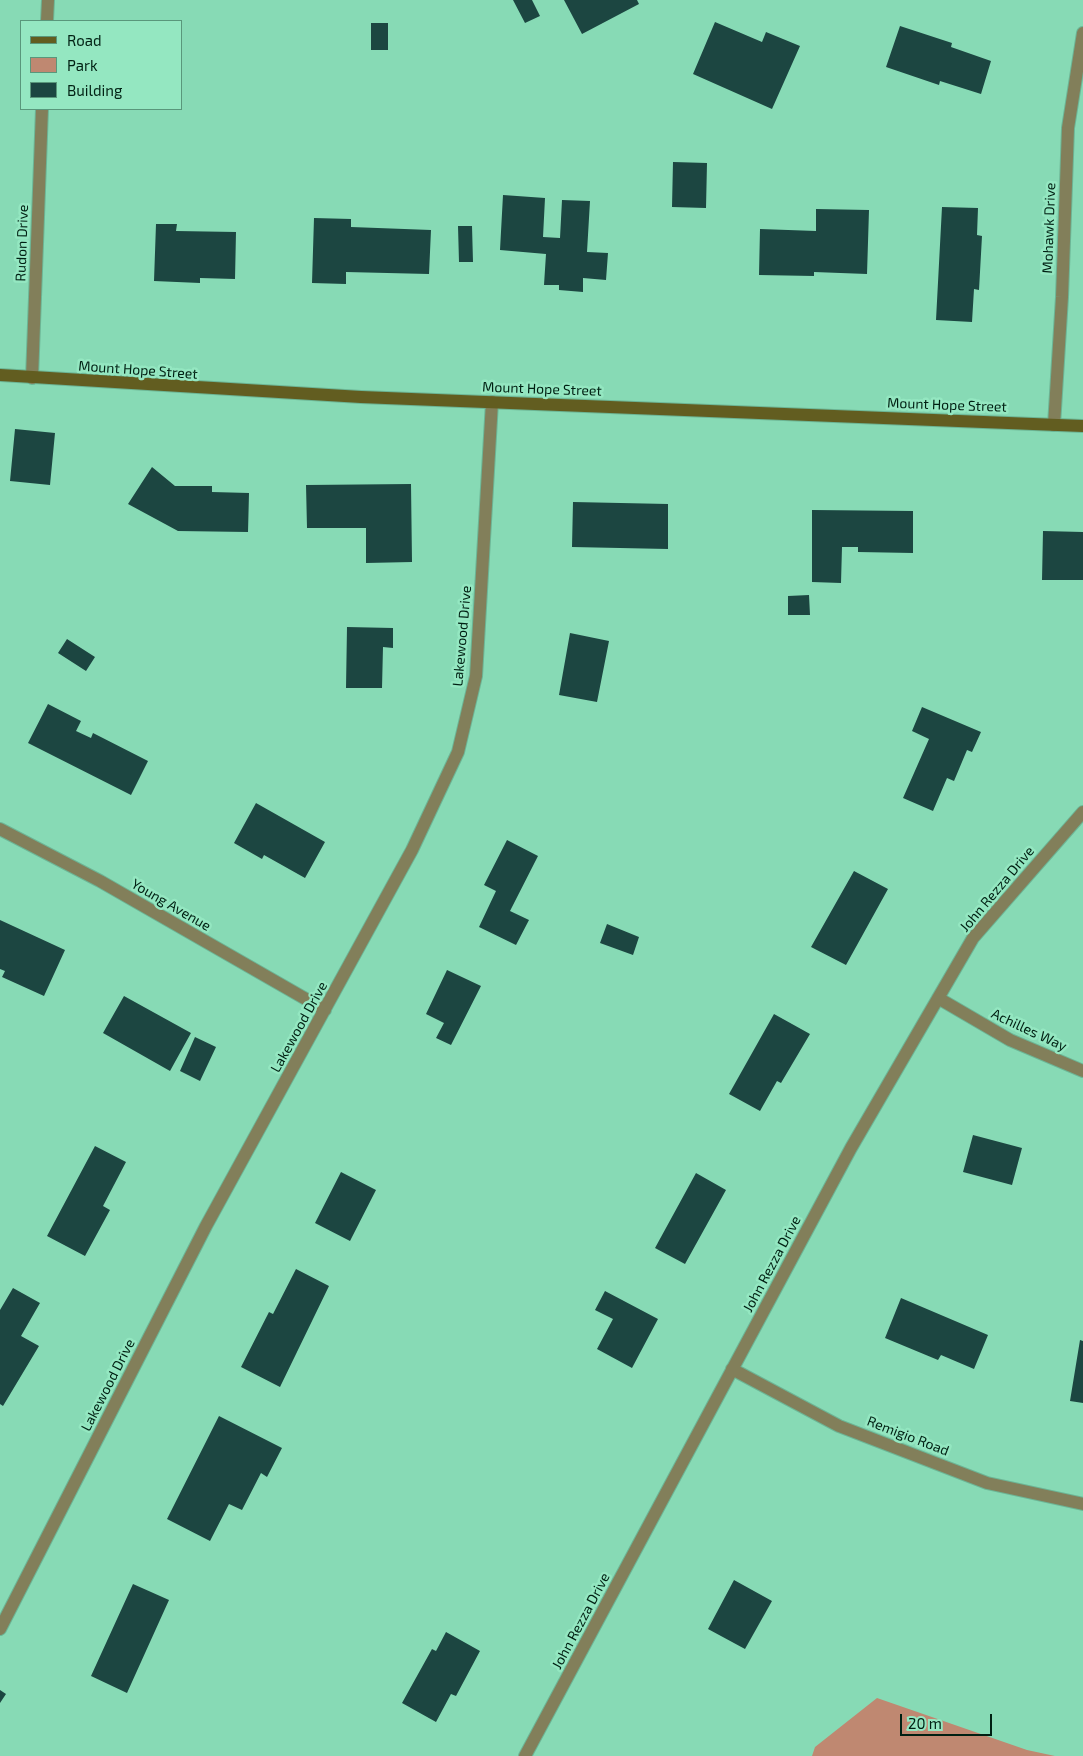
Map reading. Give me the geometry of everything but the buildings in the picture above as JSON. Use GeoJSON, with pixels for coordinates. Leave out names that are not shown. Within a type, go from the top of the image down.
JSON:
{"type":"FeatureCollection","features":[{"type":"Feature","properties":{"kind":"street"},"geometry":{"type":"LineString","coordinates":[[47,20],[48,0]]}},
{"type":"Feature","properties":{"kind":"street","name":"Mohawk Drive"},"geometry":{"type":"LineString","coordinates":[[1054,425],[1062,297],[1068,128],[1083,33]]}},
{"type":"Feature","properties":{"kind":"street","name":"Rudon Drive"},"geometry":{"type":"LineString","coordinates":[[32,378],[42,110]]}},
{"type":"Feature","properties":{"kind":"street","name":"Mount Hope Street"},"geometry":{"type":"LineString","coordinates":[[0,375],[332,396],[1083,426]]}},
{"type":"Feature","properties":{"kind":"street","name":"Lakewood Drive"},"geometry":{"type":"LineString","coordinates":[[0,1629],[206,1226],[412,850],[458,752],[476,676],[492,402]]}},
{"type":"Feature","properties":{"kind":"street","name":"John Rezza Drive"},"geometry":{"type":"LineString","coordinates":[[525,1756],[851,1148],[973,938],[1083,812]]}},
{"type":"Feature","properties":{"kind":"street","name":"Young Avenue"},"geometry":{"type":"LineString","coordinates":[[0,830],[100,881],[325,1010]]}},
{"type":"Feature","properties":{"kind":"street","name":"Achilles Way"},"geometry":{"type":"LineString","coordinates":[[938,998],[1010,1040],[1083,1070]]}},
{"type":"Feature","properties":{"kind":"street","name":"Remigio Road"},"geometry":{"type":"LineString","coordinates":[[732,1369],[839,1426],[988,1483],[1083,1504]]}},
{"type":"Feature","properties":{"kind":"green space"},"geometry":{"type":"Polygon","coordinates":[[[877,1698],[1027,1750],[1055,1756],[812,1756],[815,1747],[877,1698]]]}}]}
